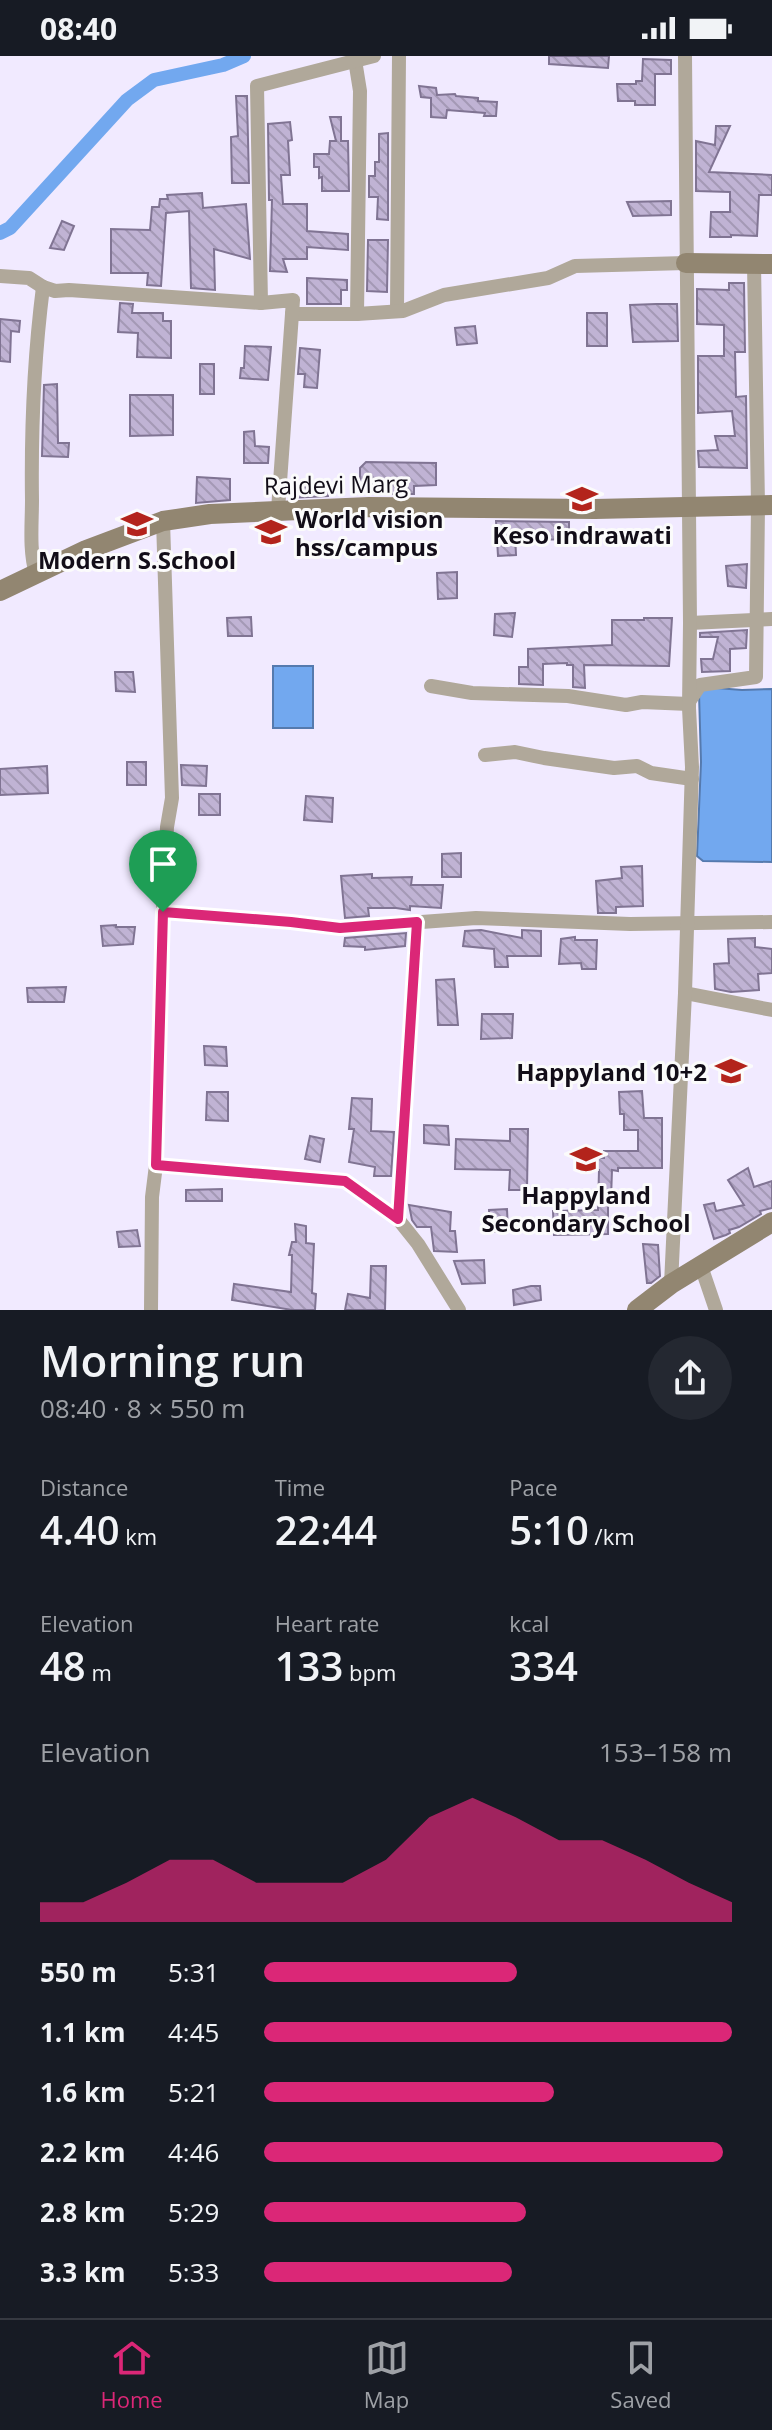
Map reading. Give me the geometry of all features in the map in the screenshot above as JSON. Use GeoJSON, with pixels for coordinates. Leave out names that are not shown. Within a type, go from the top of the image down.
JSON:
{"type":"FeatureCollection","features":[{"type":"Feature","properties":{"kind":"main road"},"geometry":{"type":"LineString","coordinates":[[686,263],[763,264]]}},
{"type":"Feature","properties":{"kind":"main road","name":"Rajdevi Marg"},"geometry":{"type":"LineString","coordinates":[[0,591],[86,550],[163,521],[210,514],[369,507],[595,509],[765,505]]}},
{"type":"Feature","properties":{"kind":"main road"},"geometry":{"type":"LineString","coordinates":[[637,1310],[671,1284],[772,1222]]}},
{"type":"Feature","properties":{"kind":"street"},"geometry":{"type":"LineString","coordinates":[[261,303],[257,86],[374,56]]}},
{"type":"Feature","properties":{"kind":"street"},"geometry":{"type":"LineString","coordinates":[[397,311],[399,56]]}},
{"type":"Feature","properties":{"kind":"street"},"geometry":{"type":"LineString","coordinates":[[671,1284],[692,779],[685,56]]}},
{"type":"Feature","properties":{"kind":"street"},"geometry":{"type":"LineString","coordinates":[[355,60],[360,91],[357,314]]}},
{"type":"Feature","properties":{"kind":"street"},"geometry":{"type":"LineString","coordinates":[[292,314],[397,311],[444,295],[548,278],[575,266],[686,263]]}},
{"type":"Feature","properties":{"kind":"street"},"geometry":{"type":"LineString","coordinates":[[689,703],[700,685],[756,677],[765,620],[763,264]]}},
{"type":"Feature","properties":{"kind":"street"},"geometry":{"type":"LineString","coordinates":[[0,276],[29,278],[55,291],[261,303],[293,300],[278,510]]}},
{"type":"Feature","properties":{"kind":"street"},"geometry":{"type":"LineString","coordinates":[[36,574],[32,560],[31,481],[36,343],[43,287]]}},
{"type":"Feature","properties":{"kind":"street"},"geometry":{"type":"LineString","coordinates":[[151,1310],[152,1197],[156,1165],[163,912],[167,827],[172,798],[163,521]]}},
{"type":"Feature","properties":{"kind":"street"},"geometry":{"type":"LineString","coordinates":[[690,623],[765,620]]}},
{"type":"Feature","properties":{"kind":"street"},"geometry":{"type":"LineString","coordinates":[[431,686],[472,693],[568,696],[626,705],[642,702],[689,703]]}},
{"type":"Feature","properties":{"kind":"street"},"geometry":{"type":"LineString","coordinates":[[485,755],[515,752],[614,768],[637,766],[651,773],[692,779]]}},
{"type":"Feature","properties":{"kind":"street"},"geometry":{"type":"LineString","coordinates":[[163,912],[340,928],[476,918],[630,924],[772,922]]}},
{"type":"Feature","properties":{"kind":"street"},"geometry":{"type":"LineString","coordinates":[[398,1219],[417,922]]}},
{"type":"Feature","properties":{"kind":"street"},"geometry":{"type":"LineString","coordinates":[[685,993],[772,1010]]}},
{"type":"Feature","properties":{"kind":"street"},"geometry":{"type":"LineString","coordinates":[[156,1165],[345,1181],[398,1219],[418,1244],[459,1310]]}},
{"type":"Feature","properties":{"kind":"street"},"geometry":{"type":"LineString","coordinates":[[701,1266],[716,1310]]}},
{"type":"Feature","properties":{"kind":"water"},"geometry":{"type":"Polygon","coordinates":[[[273,666],[313,666],[313,728],[273,728],[273,666]]]}},
{"type":"Feature","properties":{"kind":"water"},"geometry":{"type":"Polygon","coordinates":[[[704,687],[772,689],[772,862],[703,861],[697,856],[701,762],[699,693],[704,687]]]}},
{"type":"Feature","properties":{"kind":"building"},"geometry":{"type":"Polygon","coordinates":[[[549,56],[609,56],[608,68],[549,64],[549,56]]]}},
{"type":"Feature","properties":{"kind":"building"},"geometry":{"type":"Polygon","coordinates":[[[643,59],[671,60],[671,74],[655,74],[655,105],[618,101],[617,84],[642,81],[643,59]]]}},
{"type":"Feature","properties":{"kind":"building"},"geometry":{"type":"Polygon","coordinates":[[[419,86],[436,88],[437,95],[455,94],[478,98],[478,101],[497,102],[496,116],[447,110],[446,118],[431,117],[431,98],[421,97],[419,86]]]}},
{"type":"Feature","properties":{"kind":"building"},"geometry":{"type":"Polygon","coordinates":[[[236,96],[247,96],[249,183],[232,183],[231,137],[238,136],[236,96]]]}},
{"type":"Feature","properties":{"kind":"building"},"geometry":{"type":"Polygon","coordinates":[[[330,117],[341,117],[341,141],[348,141],[349,191],[322,191],[319,167],[314,167],[314,154],[329,154],[330,141],[336,141],[330,117]]]}},
{"type":"Feature","properties":{"kind":"building"},"geometry":{"type":"Polygon","coordinates":[[[290,122],[290,175],[281,175],[283,204],[307,204],[307,231],[348,234],[348,250],[307,247],[307,259],[283,259],[287,272],[270,271],[272,200],[269,200],[268,124],[290,122]]]}},
{"type":"Feature","properties":{"kind":"building"},"geometry":{"type":"Polygon","coordinates":[[[716,126],[730,126],[709,172],[772,175],[772,195],[759,195],[757,236],[710,237],[711,212],[730,212],[730,192],[696,191],[696,141],[715,145],[716,126]]]}},
{"type":"Feature","properties":{"kind":"building"},"geometry":{"type":"Polygon","coordinates":[[[388,133],[388,220],[377,219],[378,197],[369,197],[369,176],[375,176],[375,162],[379,162],[379,134],[388,133]]]}},
{"type":"Feature","properties":{"kind":"building"},"geometry":{"type":"Polygon","coordinates":[[[202,193],[203,208],[246,204],[250,259],[214,249],[215,290],[191,288],[189,211],[166,213],[161,286],[147,285],[148,273],[111,273],[111,229],[150,230],[152,207],[159,207],[160,199],[168,199],[167,195],[202,193]]]}},
{"type":"Feature","properties":{"kind":"building"},"geometry":{"type":"Polygon","coordinates":[[[671,201],[671,215],[633,216],[627,202],[671,201]]]}},
{"type":"Feature","properties":{"kind":"building"},"geometry":{"type":"Polygon","coordinates":[[[62,221],[74,226],[64,250],[50,248],[62,221]]]}},
{"type":"Feature","properties":{"kind":"building"},"geometry":{"type":"Polygon","coordinates":[[[368,240],[388,240],[387,292],[367,291],[368,240]]]}},
{"type":"Feature","properties":{"kind":"building"},"geometry":{"type":"Polygon","coordinates":[[[307,278],[347,280],[347,290],[341,290],[341,304],[307,304],[307,278]]]}},
{"type":"Feature","properties":{"kind":"building"},"geometry":{"type":"Polygon","coordinates":[[[729,283],[744,283],[745,352],[735,352],[736,397],[746,396],[747,468],[699,467],[698,451],[718,450],[715,436],[735,436],[732,411],[698,413],[698,356],[724,356],[724,325],[697,324],[697,289],[729,290],[729,283]]]}},
{"type":"Feature","properties":{"kind":"building"},"geometry":{"type":"Polygon","coordinates":[[[120,303],[133,304],[132,313],[163,313],[163,321],[171,321],[171,358],[137,357],[138,333],[118,332],[120,303]]]}},
{"type":"Feature","properties":{"kind":"building"},"geometry":{"type":"Polygon","coordinates":[[[677,304],[678,341],[633,342],[630,305],[677,304]]]}},
{"type":"Feature","properties":{"kind":"building"},"geometry":{"type":"Polygon","coordinates":[[[587,313],[607,313],[607,346],[587,346],[587,313]]]}},
{"type":"Feature","properties":{"kind":"building"},"geometry":{"type":"Polygon","coordinates":[[[0,319],[20,321],[19,332],[11,331],[10,362],[0,361],[0,319]]]}},
{"type":"Feature","properties":{"kind":"building"},"geometry":{"type":"Polygon","coordinates":[[[475,326],[477,343],[457,345],[455,328],[475,326]]]}},
{"type":"Feature","properties":{"kind":"building"},"geometry":{"type":"Polygon","coordinates":[[[245,346],[271,347],[268,380],[240,378],[241,368],[244,368],[245,346]]]}},
{"type":"Feature","properties":{"kind":"building"},"geometry":{"type":"Polygon","coordinates":[[[300,348],[320,350],[317,388],[304,387],[305,374],[298,374],[300,348]]]}},
{"type":"Feature","properties":{"kind":"building"},"geometry":{"type":"Polygon","coordinates":[[[200,364],[214,364],[214,394],[200,394],[200,364]]]}},
{"type":"Feature","properties":{"kind":"building"},"geometry":{"type":"Polygon","coordinates":[[[57,384],[58,443],[69,443],[68,457],[42,456],[44,385],[57,384]]]}},
{"type":"Feature","properties":{"kind":"building"},"geometry":{"type":"Polygon","coordinates":[[[130,395],[173,395],[173,435],[130,436],[130,395]]]}},
{"type":"Feature","properties":{"kind":"building"},"geometry":{"type":"Polygon","coordinates":[[[254,431],[255,446],[269,447],[268,463],[244,463],[244,432],[254,431]]]}},
{"type":"Feature","properties":{"kind":"building"},"geometry":{"type":"Polygon","coordinates":[[[366,462],[436,463],[436,485],[414,486],[414,494],[391,494],[391,485],[360,484],[360,468],[366,462]]]}},
{"type":"Feature","properties":{"kind":"building"},"geometry":{"type":"Polygon","coordinates":[[[197,477],[230,479],[230,500],[196,503],[197,477]]]}},
{"type":"Feature","properties":{"kind":"building"},"geometry":{"type":"Polygon","coordinates":[[[290,487],[329,488],[328,496],[289,498],[290,487]]]}},
{"type":"Feature","properties":{"kind":"building"},"geometry":{"type":"Polygon","coordinates":[[[496,521],[569,522],[569,539],[534,540],[534,531],[515,533],[516,555],[498,556],[496,521]]]}},
{"type":"Feature","properties":{"kind":"building"},"geometry":{"type":"Polygon","coordinates":[[[747,564],[746,588],[728,586],[726,566],[747,564]]]}},
{"type":"Feature","properties":{"kind":"building"},"geometry":{"type":"Polygon","coordinates":[[[457,572],[457,598],[438,599],[437,573],[457,572]]]}},
{"type":"Feature","properties":{"kind":"building"},"geometry":{"type":"Polygon","coordinates":[[[515,613],[512,637],[494,635],[495,614],[515,613]]]}},
{"type":"Feature","properties":{"kind":"building"},"geometry":{"type":"Polygon","coordinates":[[[251,617],[252,636],[228,636],[227,618],[251,617]]]}},
{"type":"Feature","properties":{"kind":"building"},"geometry":{"type":"Polygon","coordinates":[[[672,618],[669,666],[584,665],[585,688],[573,687],[573,665],[543,664],[543,685],[519,684],[519,667],[528,667],[528,649],[612,645],[612,620],[672,618]]]}},
{"type":"Feature","properties":{"kind":"building"},"geometry":{"type":"Polygon","coordinates":[[[747,630],[746,648],[730,649],[730,671],[702,672],[701,659],[713,659],[718,637],[700,637],[700,633],[747,630]]]}},
{"type":"Feature","properties":{"kind":"building"},"geometry":{"type":"Polygon","coordinates":[[[115,672],[133,672],[135,692],[116,691],[115,672]]]}},
{"type":"Feature","properties":{"kind":"building"},"geometry":{"type":"Polygon","coordinates":[[[127,762],[146,762],[146,785],[127,785],[127,762]]]}},
{"type":"Feature","properties":{"kind":"building"},"geometry":{"type":"Polygon","coordinates":[[[181,765],[207,766],[206,786],[182,785],[181,765]]]}},
{"type":"Feature","properties":{"kind":"building"},"geometry":{"type":"Polygon","coordinates":[[[47,766],[48,793],[0,795],[0,769],[47,766]]]}},
{"type":"Feature","properties":{"kind":"building"},"geometry":{"type":"Polygon","coordinates":[[[199,794],[220,794],[220,815],[199,815],[199,794]]]}},
{"type":"Feature","properties":{"kind":"building"},"geometry":{"type":"Polygon","coordinates":[[[306,796],[333,798],[332,822],[304,820],[306,796]]]}},
{"type":"Feature","properties":{"kind":"building"},"geometry":{"type":"Polygon","coordinates":[[[461,853],[461,877],[442,877],[442,854],[461,853]]]}},
{"type":"Feature","properties":{"kind":"building"},"geometry":{"type":"Polygon","coordinates":[[[642,866],[643,906],[616,907],[616,913],[598,913],[596,881],[622,878],[621,867],[642,866]]]}},
{"type":"Feature","properties":{"kind":"building"},"geometry":{"type":"Polygon","coordinates":[[[372,874],[372,878],[412,877],[411,885],[443,885],[441,908],[368,908],[369,916],[345,918],[341,876],[372,874]]]}},
{"type":"Feature","properties":{"kind":"building"},"geometry":{"type":"Polygon","coordinates":[[[101,926],[135,927],[133,944],[103,946],[101,926]]]}},
{"type":"Feature","properties":{"kind":"building"},"geometry":{"type":"Polygon","coordinates":[[[481,930],[522,938],[522,930],[541,931],[541,956],[507,956],[508,967],[495,967],[494,949],[463,946],[465,931],[481,930]]]}},
{"type":"Feature","properties":{"kind":"building"},"geometry":{"type":"Polygon","coordinates":[[[406,933],[405,946],[365,950],[365,947],[344,946],[345,938],[406,933]]]}},
{"type":"Feature","properties":{"kind":"building"},"geometry":{"type":"Polygon","coordinates":[[[575,937],[575,940],[597,940],[596,969],[582,969],[581,963],[559,964],[561,939],[575,937]]]}},
{"type":"Feature","properties":{"kind":"building"},"geometry":{"type":"Polygon","coordinates":[[[755,938],[755,947],[772,949],[772,973],[758,974],[759,990],[731,992],[715,989],[714,964],[729,963],[728,939],[755,938]]]}},
{"type":"Feature","properties":{"kind":"building"},"geometry":{"type":"Polygon","coordinates":[[[454,979],[458,1025],[438,1025],[436,980],[454,979]]]}},
{"type":"Feature","properties":{"kind":"building"},"geometry":{"type":"Polygon","coordinates":[[[66,987],[64,1002],[28,1002],[27,988],[66,987]]]}},
{"type":"Feature","properties":{"kind":"building"},"geometry":{"type":"Polygon","coordinates":[[[482,1014],[513,1014],[512,1038],[481,1039],[482,1014]]]}},
{"type":"Feature","properties":{"kind":"building"},"geometry":{"type":"Polygon","coordinates":[[[204,1046],[226,1047],[227,1066],[205,1065],[204,1046]]]}},
{"type":"Feature","properties":{"kind":"building"},"geometry":{"type":"Polygon","coordinates":[[[642,1091],[644,1118],[662,1118],[662,1168],[612,1170],[608,1234],[554,1235],[553,1211],[598,1210],[599,1170],[596,1170],[596,1158],[604,1158],[604,1151],[638,1151],[638,1130],[624,1130],[619,1092],[642,1091]]]}},
{"type":"Feature","properties":{"kind":"building"},"geometry":{"type":"Polygon","coordinates":[[[207,1092],[228,1092],[228,1121],[206,1120],[207,1092]]]}},
{"type":"Feature","properties":{"kind":"building"},"geometry":{"type":"Polygon","coordinates":[[[352,1098],[372,1099],[371,1131],[394,1132],[391,1176],[374,1176],[375,1167],[349,1162],[354,1129],[349,1129],[352,1098]]]}},
{"type":"Feature","properties":{"kind":"building"},"geometry":{"type":"Polygon","coordinates":[[[424,1125],[448,1126],[449,1145],[424,1143],[424,1125]]]}},
{"type":"Feature","properties":{"kind":"building"},"geometry":{"type":"Polygon","coordinates":[[[510,1129],[528,1129],[527,1190],[509,1190],[510,1170],[455,1169],[456,1139],[510,1141],[510,1129]]]}},
{"type":"Feature","properties":{"kind":"building"},"geometry":{"type":"Polygon","coordinates":[[[310,1136],[324,1139],[320,1162],[305,1159],[310,1136]]]}},
{"type":"Feature","properties":{"kind":"building"},"geometry":{"type":"Polygon","coordinates":[[[748,1168],[754,1187],[772,1181],[772,1208],[760,1211],[761,1214],[729,1230],[730,1233],[714,1239],[704,1205],[714,1203],[716,1211],[744,1205],[728,1180],[748,1168]]]}},
{"type":"Feature","properties":{"kind":"building"},"geometry":{"type":"Polygon","coordinates":[[[222,1189],[222,1201],[186,1201],[186,1190],[222,1189]]]}},
{"type":"Feature","properties":{"kind":"building"},"geometry":{"type":"Polygon","coordinates":[[[409,1205],[451,1212],[450,1231],[455,1231],[457,1252],[434,1251],[431,1227],[417,1227],[409,1205]]]}},
{"type":"Feature","properties":{"kind":"building"},"geometry":{"type":"Polygon","coordinates":[[[507,1209],[508,1231],[490,1232],[489,1210],[507,1209]]]}},
{"type":"Feature","properties":{"kind":"building"},"geometry":{"type":"Polygon","coordinates":[[[295,1224],[306,1226],[306,1243],[314,1244],[312,1293],[316,1294],[315,1310],[292,1310],[232,1300],[234,1284],[291,1292],[292,1255],[289,1255],[292,1242],[296,1242],[295,1224]]]}},
{"type":"Feature","properties":{"kind":"building"},"geometry":{"type":"Polygon","coordinates":[[[137,1230],[140,1246],[119,1247],[117,1232],[137,1230]]]}},
{"type":"Feature","properties":{"kind":"building"},"geometry":{"type":"Polygon","coordinates":[[[643,1244],[658,1245],[660,1276],[651,1283],[647,1283],[643,1244]]]}},
{"type":"Feature","properties":{"kind":"building"},"geometry":{"type":"Polygon","coordinates":[[[484,1260],[485,1283],[462,1284],[454,1261],[484,1260]]]}},
{"type":"Feature","properties":{"kind":"building"},"geometry":{"type":"Polygon","coordinates":[[[371,1266],[386,1266],[385,1310],[345,1310],[348,1294],[370,1298],[371,1266]]]}},
{"type":"Feature","properties":{"kind":"building"},"geometry":{"type":"Polygon","coordinates":[[[540,1286],[541,1300],[514,1305],[513,1290],[540,1286]]]}},
{"type":"Feature","properties":{"kind":"waterway"},"geometry":{"type":"LineString","coordinates":[[0,233],[10,228],[127,100],[154,80],[223,65],[244,56]]}},
{"type":"Feature","properties":{"kind":"place","name":"Keso indrawati"},"geometry":{"type":"Point","coordinates":[582,499]}},
{"type":"Feature","properties":{"kind":"place","name":"Modern S.School"},"geometry":{"type":"Point","coordinates":[137,524]}},
{"type":"Feature","properties":{"kind":"place","name":"World vision hss/campus"},"geometry":{"type":"Point","coordinates":[271,532]}},
{"type":"Feature","properties":{"kind":"place","name":"Happyland 10+2"},"geometry":{"type":"Point","coordinates":[731,1071]}},
{"type":"Feature","properties":{"kind":"place","name":"Happyland Secondary School"},"geometry":{"type":"Point","coordinates":[586,1159]}},
{"type":"Feature","properties":{"kind":"route"},"geometry":{"type":"LineString","coordinates":[[163,912],[340,928],[417,922],[398,1219],[345,1181],[156,1165],[163,912]]}}]}
